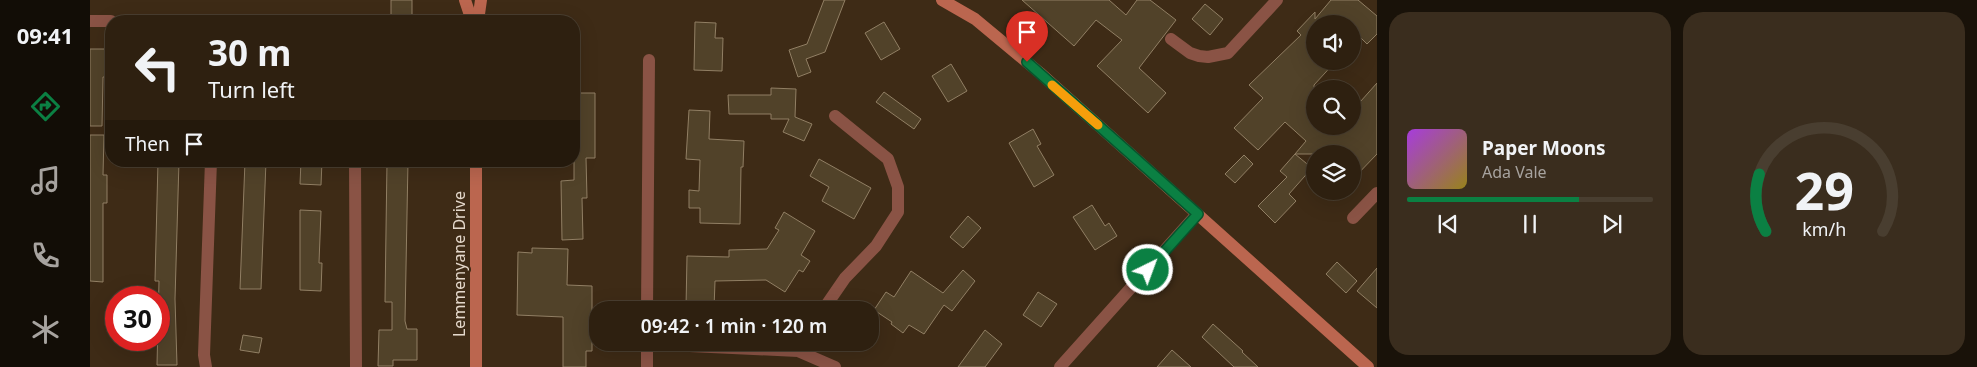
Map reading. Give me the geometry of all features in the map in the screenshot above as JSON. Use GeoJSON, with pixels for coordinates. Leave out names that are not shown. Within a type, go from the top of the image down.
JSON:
{"type":"FeatureCollection","features":[{"type":"Feature","properties":{"kind":"street"},"geometry":{"type":"LineString","coordinates":[[465,0],[470,15]]}},
{"type":"Feature","properties":{"kind":"street"},"geometry":{"type":"LineString","coordinates":[[942,0],[974,19],[1025,61],[1368,367]]}},
{"type":"Feature","properties":{"kind":"street"},"geometry":{"type":"LineString","coordinates":[[1171,39],[1190,53],[1198,56],[1208,57],[1228,53],[1276,0]]}},
{"type":"Feature","properties":{"kind":"street"},"geometry":{"type":"LineString","coordinates":[[480,15],[483,2]]}},
{"type":"Feature","properties":{"kind":"street"},"geometry":{"type":"LineString","coordinates":[[90,21],[105,22]]}},
{"type":"Feature","properties":{"kind":"street"},"geometry":{"type":"LineString","coordinates":[[647,301],[649,60]]}},
{"type":"Feature","properties":{"kind":"street"},"geometry":{"type":"LineString","coordinates":[[829,301],[844,278],[876,246],[898,212],[898,186],[888,159],[835,116]]}},
{"type":"Feature","properties":{"kind":"street"},"geometry":{"type":"LineString","coordinates":[[206,367],[204,355],[211,167]]}},
{"type":"Feature","properties":{"kind":"street"},"geometry":{"type":"LineString","coordinates":[[355,167],[356,367]]}},
{"type":"Feature","properties":{"kind":"street","name":"Lemmenyane Drive"},"geometry":{"type":"LineString","coordinates":[[476,167],[476,367]]}},
{"type":"Feature","properties":{"kind":"street"},"geometry":{"type":"LineString","coordinates":[[1353,218],[1377,193]]}},
{"type":"Feature","properties":{"kind":"street"},"geometry":{"type":"LineString","coordinates":[[1060,367],[1198,214]]}},
{"type":"Feature","properties":{"kind":"street"},"geometry":{"type":"LineString","coordinates":[[647,351],[647,367]]}},
{"type":"Feature","properties":{"kind":"street"},"geometry":{"type":"LineString","coordinates":[[808,351],[835,367]]}},
{"type":"Feature","properties":{"kind":"building"},"geometry":{"type":"Polygon","coordinates":[[[391,0],[412,0],[412,15],[391,15],[391,0]]]}},
{"type":"Feature","properties":{"kind":"building"},"geometry":{"type":"Polygon","coordinates":[[[824,0],[845,0],[825,52],[806,59],[811,72],[798,77],[789,50],[807,44],[824,0]]]}},
{"type":"Feature","properties":{"kind":"building"},"geometry":{"type":"Polygon","coordinates":[[[1022,0],[1109,0],[1126,15],[1137,0],[1150,0],[1176,20],[1139,68],[1166,93],[1148,113],[1097,66],[1122,40],[1096,20],[1074,46],[1022,0]]]}},
{"type":"Feature","properties":{"kind":"building"},"geometry":{"type":"Polygon","coordinates":[[[1331,0],[1358,0],[1377,16],[1377,34],[1367,44],[1361,38],[1361,15],[1318,15],[1331,0]]]}},
{"type":"Feature","properties":{"kind":"building"},"geometry":{"type":"Polygon","coordinates":[[[1205,4],[1223,19],[1210,35],[1192,19],[1205,4]]]}},
{"type":"Feature","properties":{"kind":"building"},"geometry":{"type":"Polygon","coordinates":[[[695,22],[716,23],[715,38],[723,38],[722,71],[694,70],[695,22]]]}},
{"type":"Feature","properties":{"kind":"building"},"geometry":{"type":"Polygon","coordinates":[[[884,22],[900,49],[881,60],[865,33],[884,22]]]}},
{"type":"Feature","properties":{"kind":"building"},"geometry":{"type":"Polygon","coordinates":[[[1306,22],[1306,70],[1328,70],[1319,80],[1306,80],[1306,135],[1361,135],[1361,101],[1377,83],[1377,154],[1361,171],[1361,145],[1306,145],[1306,154],[1295,154],[1306,141],[1285,122],[1258,150],[1234,128],[1263,98],[1249,85],[1301,35],[1297,31],[1306,22]]]}},
{"type":"Feature","properties":{"kind":"building"},"geometry":{"type":"Polygon","coordinates":[[[90,49],[105,49],[102,126],[90,126],[90,49]]]}},
{"type":"Feature","properties":{"kind":"building"},"geometry":{"type":"Polygon","coordinates":[[[951,64],[967,91],[948,102],[932,76],[951,64]]]}},
{"type":"Feature","properties":{"kind":"building"},"geometry":{"type":"Polygon","coordinates":[[[771,88],[796,89],[795,117],[812,124],[804,141],[783,132],[789,119],[771,119],[771,114],[729,114],[728,95],[771,95],[771,88]]]}},
{"type":"Feature","properties":{"kind":"building"},"geometry":{"type":"Polygon","coordinates":[[[884,92],[921,119],[914,129],[876,102],[884,92]]]}},
{"type":"Feature","properties":{"kind":"building"},"geometry":{"type":"Polygon","coordinates":[[[580,93],[595,93],[595,158],[586,158],[587,198],[582,198],[583,239],[562,240],[561,181],[574,180],[574,167],[580,167],[580,93]]]}},
{"type":"Feature","properties":{"kind":"building"},"geometry":{"type":"Polygon","coordinates":[[[689,110],[710,111],[709,139],[744,141],[743,167],[741,167],[740,224],[700,223],[700,208],[689,208],[689,190],[699,191],[700,160],[686,159],[689,110]]]}},
{"type":"Feature","properties":{"kind":"building"},"geometry":{"type":"Polygon","coordinates":[[[1033,129],[1041,144],[1037,146],[1054,175],[1034,187],[1009,143],[1033,129]]]}},
{"type":"Feature","properties":{"kind":"building"},"geometry":{"type":"Polygon","coordinates":[[[90,135],[104,135],[103,175],[107,175],[107,203],[103,203],[103,282],[90,281],[90,135]]]}},
{"type":"Feature","properties":{"kind":"building"},"geometry":{"type":"Polygon","coordinates":[[[1295,154],[1306,163],[1306,175],[1289,194],[1296,201],[1275,223],[1258,206],[1287,177],[1280,171],[1295,154]]]}},
{"type":"Feature","properties":{"kind":"building"},"geometry":{"type":"Polygon","coordinates":[[[1244,155],[1253,164],[1235,183],[1225,174],[1244,155]]]}},
{"type":"Feature","properties":{"kind":"building"},"geometry":{"type":"Polygon","coordinates":[[[819,159],[871,188],[854,219],[822,201],[829,187],[810,176],[819,159]]]}},
{"type":"Feature","properties":{"kind":"building"},"geometry":{"type":"Polygon","coordinates":[[[158,167],[179,167],[175,299],[177,365],[157,365],[157,351],[170,351],[170,286],[159,286],[159,281],[155,281],[158,167]]]}},
{"type":"Feature","properties":{"kind":"building"},"geometry":{"type":"Polygon","coordinates":[[[245,167],[266,167],[261,289],[240,289],[245,167]]]}},
{"type":"Feature","properties":{"kind":"building"},"geometry":{"type":"Polygon","coordinates":[[[301,167],[322,167],[321,185],[300,184],[301,167]]]}},
{"type":"Feature","properties":{"kind":"building"},"geometry":{"type":"Polygon","coordinates":[[[387,167],[408,167],[405,321],[407,329],[417,329],[417,360],[393,360],[393,366],[378,366],[379,330],[392,330],[392,302],[385,302],[387,167]]]}},
{"type":"Feature","properties":{"kind":"building"},"geometry":{"type":"Polygon","coordinates":[[[1092,205],[1105,226],[1109,223],[1117,236],[1095,250],[1073,217],[1092,205]]]}},
{"type":"Feature","properties":{"kind":"building"},"geometry":{"type":"Polygon","coordinates":[[[300,210],[321,211],[319,263],[322,263],[321,291],[300,290],[300,210]]]}},
{"type":"Feature","properties":{"kind":"building"},"geometry":{"type":"Polygon","coordinates":[[[784,212],[815,231],[801,255],[810,261],[803,272],[799,270],[785,292],[766,280],[715,281],[714,301],[686,301],[687,256],[729,257],[729,250],[767,249],[779,230],[775,228],[784,212]]]}},
{"type":"Feature","properties":{"kind":"building"},"geometry":{"type":"Polygon","coordinates":[[[968,216],[981,228],[963,248],[950,237],[968,216]]]}},
{"type":"Feature","properties":{"kind":"building"},"geometry":{"type":"Polygon","coordinates":[[[532,248],[568,249],[567,285],[592,286],[592,301],[589,301],[589,351],[586,351],[586,367],[563,367],[563,317],[517,315],[518,252],[532,253],[532,248]]]}},
{"type":"Feature","properties":{"kind":"building"},"geometry":{"type":"Polygon","coordinates":[[[1337,262],[1357,281],[1346,293],[1326,274],[1337,262]]]}},
{"type":"Feature","properties":{"kind":"building"},"geometry":{"type":"Polygon","coordinates":[[[1377,268],[1377,308],[1357,291],[1377,268]]]}},
{"type":"Feature","properties":{"kind":"building"},"geometry":{"type":"Polygon","coordinates":[[[963,270],[975,281],[952,311],[944,305],[924,334],[909,325],[903,333],[891,324],[892,322],[879,313],[879,302],[886,292],[894,297],[911,271],[943,293],[963,270]]]}},
{"type":"Feature","properties":{"kind":"building"},"geometry":{"type":"Polygon","coordinates":[[[1038,292],[1057,304],[1041,327],[1023,315],[1038,292]]]}},
{"type":"Feature","properties":{"kind":"building"},"geometry":{"type":"Polygon","coordinates":[[[1213,324],[1258,367],[1234,367],[1202,337],[1213,324]]]}},
{"type":"Feature","properties":{"kind":"building"},"geometry":{"type":"Polygon","coordinates":[[[985,330],[1002,344],[985,367],[958,367],[985,330]]]}},
{"type":"Feature","properties":{"kind":"building"},"geometry":{"type":"Polygon","coordinates":[[[243,335],[262,338],[259,353],[240,350],[243,335]]]}},
{"type":"Feature","properties":{"kind":"building"},"geometry":{"type":"Polygon","coordinates":[[[1172,350],[1191,367],[1157,367],[1172,350]]]}},
{"type":"Feature","properties":{"kind":"slow traffic"},"geometry":{"type":"LineString","coordinates":[[1052,85],[1098,125]]}},
{"type":"Feature","properties":{"kind":"route"},"geometry":{"type":"LineString","coordinates":[[1027,62],[1198,214],[1148,270]]}}]}
